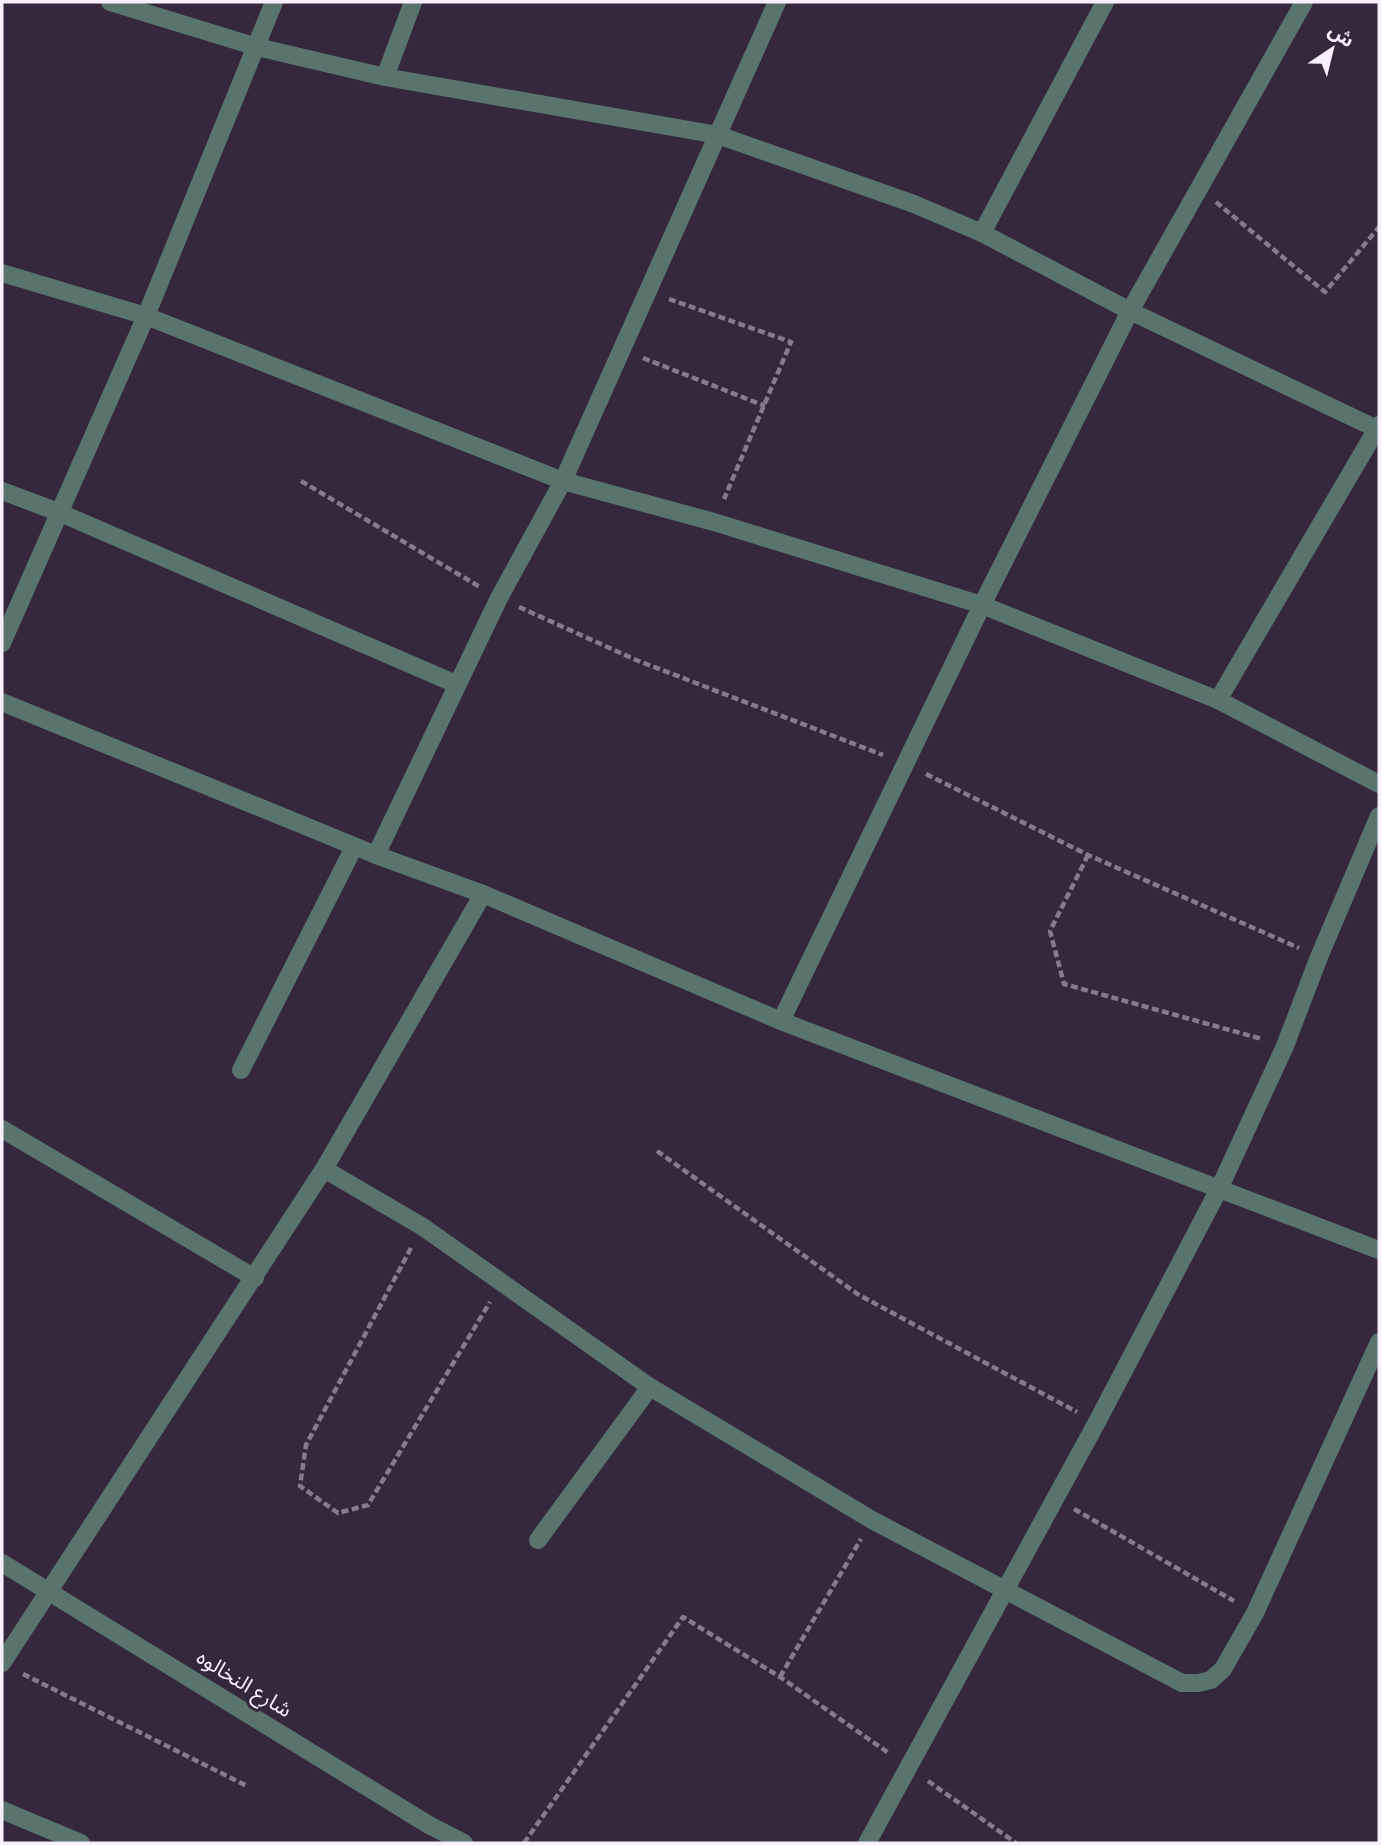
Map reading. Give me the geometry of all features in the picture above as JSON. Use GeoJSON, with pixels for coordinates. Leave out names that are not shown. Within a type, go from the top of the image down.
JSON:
{"type":"FeatureCollection","features":[{"type":"Feature","properties":{"kind":"street"},"geometry":{"type":"LineString","coordinates":[[110,2],[257,47],[385,77],[718,135],[915,204],[982,233],[1130,311],[1378,428],[1218,700]]}},
{"type":"Feature","properties":{"kind":"street"},"geometry":{"type":"LineString","coordinates":[[2,643],[146,316],[274,2]]}},
{"type":"Feature","properties":{"kind":"street"},"geometry":{"type":"LineString","coordinates":[[385,77],[413,2]]}},
{"type":"Feature","properties":{"kind":"street"},"geometry":{"type":"LineString","coordinates":[[376,855],[499,598],[563,481],[777,2]]}},
{"type":"Feature","properties":{"kind":"street"},"geometry":{"type":"LineString","coordinates":[[982,233],[1105,2]]}},
{"type":"Feature","properties":{"kind":"street"},"geometry":{"type":"LineString","coordinates":[[780,1021],[982,605],[1130,311],[1304,2]]}},
{"type":"Feature","properties":{"kind":"street"},"geometry":{"type":"LineString","coordinates":[[2,273],[146,316],[563,481],[714,522],[982,605],[1218,700],[1379,784]]}},
{"type":"Feature","properties":{"kind":"street"},"geometry":{"type":"LineString","coordinates":[[2,491],[58,512],[456,684]]}},
{"type":"Feature","properties":{"kind":"street"},"geometry":{"type":"LineString","coordinates":[[2,702],[376,855],[483,894],[780,1021],[1379,1250]]}},
{"type":"Feature","properties":{"kind":"street"},"geometry":{"type":"LineString","coordinates":[[867,1843],[1097,1422],[1219,1189],[1285,1046],[1319,957],[1379,816]]}},
{"type":"Feature","properties":{"kind":"street"},"geometry":{"type":"LineString","coordinates":[[241,1070],[354,846]]}},
{"type":"Feature","properties":{"kind":"street"},"geometry":{"type":"LineString","coordinates":[[7,1666],[47,1590],[255,1278],[324,1169],[483,894]]}},
{"type":"Feature","properties":{"kind":"street"},"geometry":{"type":"LineString","coordinates":[[2,1129],[255,1278]]}},
{"type":"Feature","properties":{"kind":"street"},"geometry":{"type":"LineString","coordinates":[[324,1169],[423,1227],[650,1387],[872,1520],[1182,1683],[1211,1680],[1223,1669],[1255,1613],[1379,1342]]}},
{"type":"Feature","properties":{"kind":"street"},"geometry":{"type":"LineString","coordinates":[[538,1540],[650,1387]]}},
{"type":"Feature","properties":{"kind":"street","name":"شارع النخالوه"},"geometry":{"type":"LineString","coordinates":[[2,1563],[429,1825],[464,1843]]}},
{"type":"Feature","properties":{"kind":"street"},"geometry":{"type":"LineString","coordinates":[[2,1810],[81,1843]]}},
{"type":"Feature","properties":{"kind":"path"},"geometry":{"type":"LineString","coordinates":[[1200,189],[1325,292],[1379,227]]}},
{"type":"Feature","properties":{"kind":"path"},"geometry":{"type":"LineString","coordinates":[[647,291],[791,342],[714,522]]}},
{"type":"Feature","properties":{"kind":"path"},"geometry":{"type":"LineString","coordinates":[[622,351],[765,406]]}},
{"type":"Feature","properties":{"kind":"path"},"geometry":{"type":"LineString","coordinates":[[301,481],[499,598],[636,660],[905,764],[1088,855],[1319,957]]}},
{"type":"Feature","properties":{"kind":"path"},"geometry":{"type":"LineString","coordinates":[[1088,855],[1050,931],[1064,984],[1285,1046]]}},
{"type":"Feature","properties":{"kind":"path"},"geometry":{"type":"LineString","coordinates":[[657,1151],[859,1295],[1097,1422]]}},
{"type":"Feature","properties":{"kind":"path"},"geometry":{"type":"LineString","coordinates":[[423,1227],[306,1445],[300,1486],[338,1513],[368,1505],[502,1283]]}},
{"type":"Feature","properties":{"kind":"path"},"geometry":{"type":"LineString","coordinates":[[1055,1499],[1255,1613]]}},
{"type":"Feature","properties":{"kind":"path"},"geometry":{"type":"LineString","coordinates":[[524,1843],[683,1617],[780,1677],[872,1520]]}},
{"type":"Feature","properties":{"kind":"path"},"geometry":{"type":"LineString","coordinates":[[7,1666],[247,1786]]}}]}
